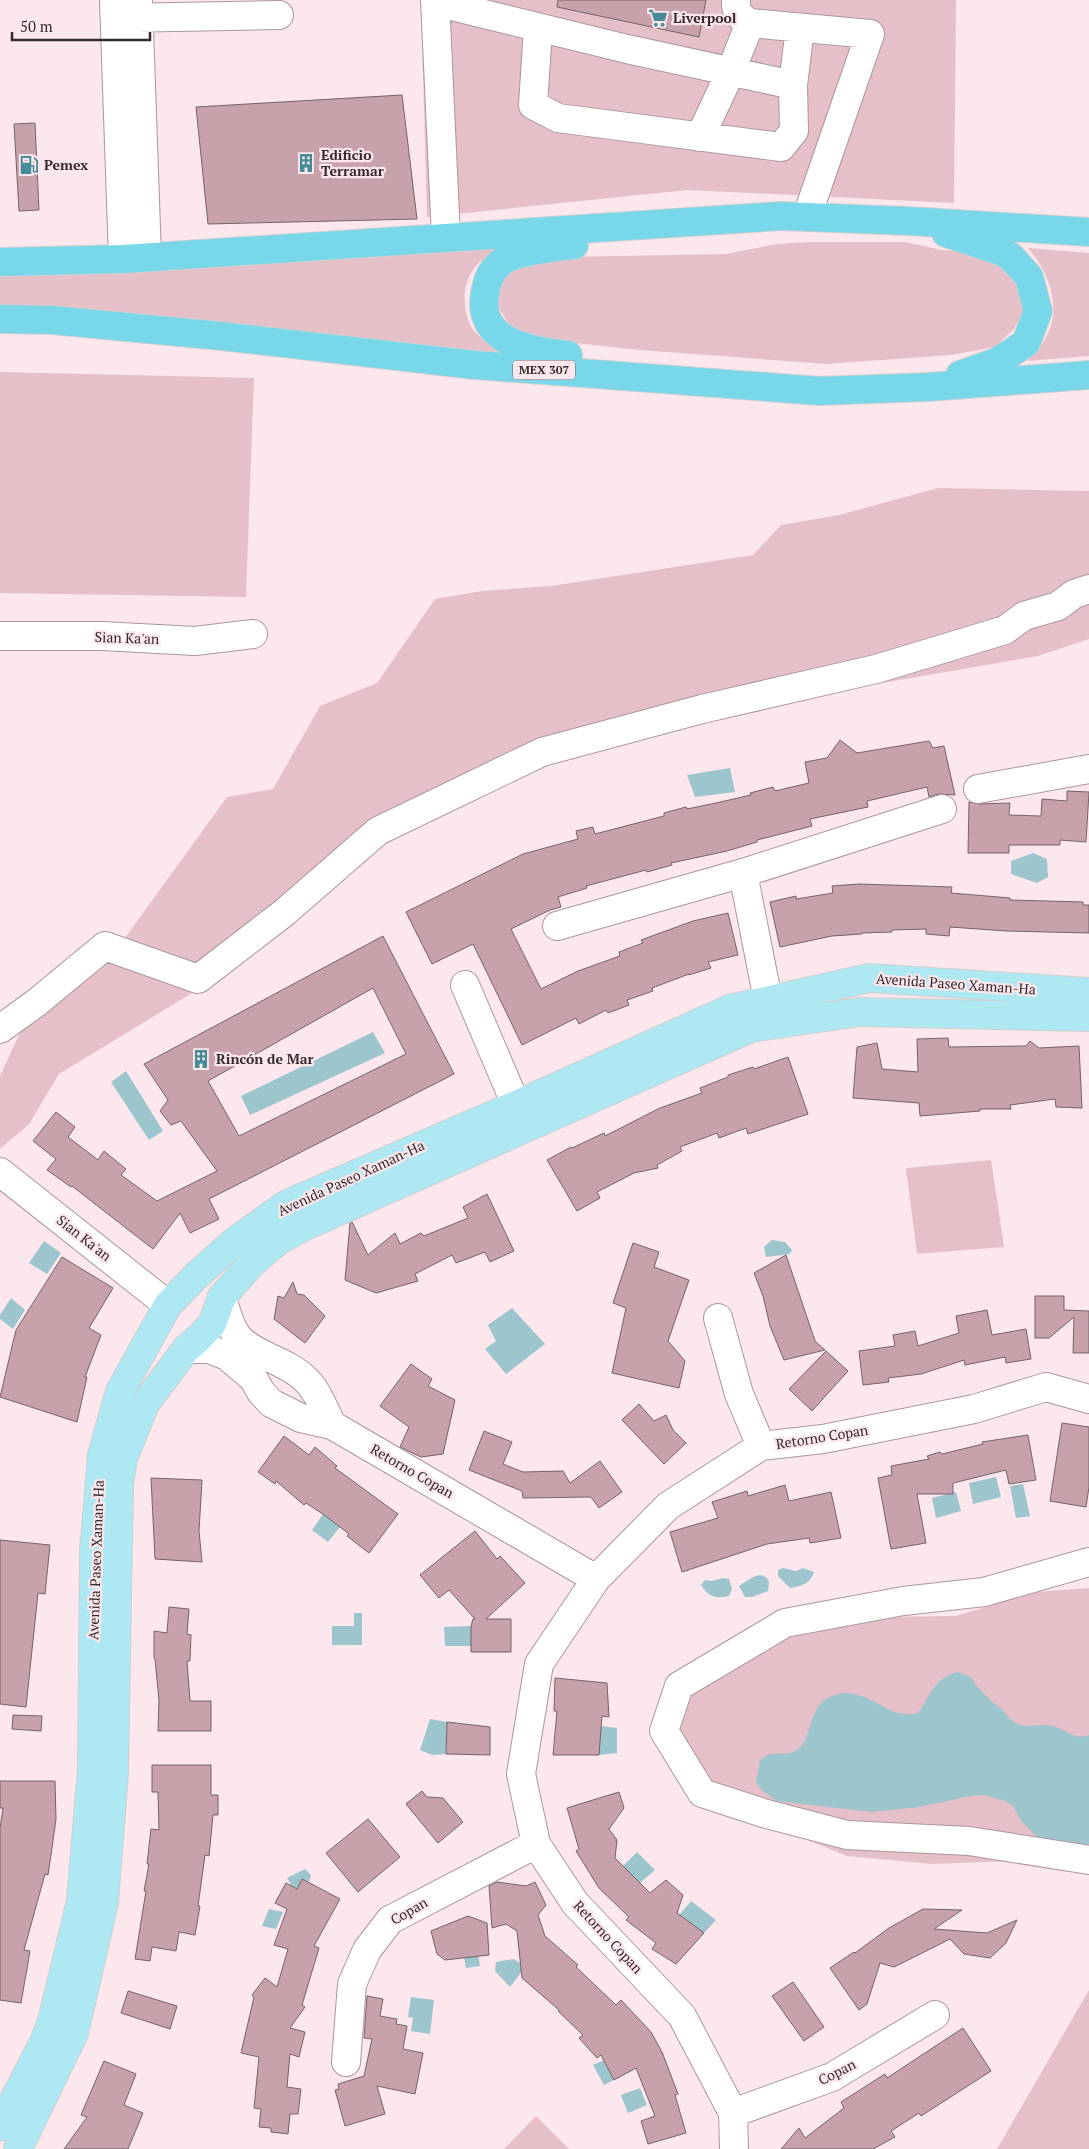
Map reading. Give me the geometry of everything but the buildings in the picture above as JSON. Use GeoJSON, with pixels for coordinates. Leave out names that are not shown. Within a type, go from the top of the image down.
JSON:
{"type":"FeatureCollection","features":[{"type":"Feature","properties":{"kind":"highway"},"geometry":{"type":"LineString","coordinates":[[708,384],[674,369],[531,350],[505,339],[488,322],[483,302],[488,275],[507,258],[553,247],[752,232],[794,216]]}},
{"type":"Feature","properties":{"kind":"highway"},"geometry":{"type":"LineString","coordinates":[[0,262],[135,258],[794,216],[1089,232]]}},
{"type":"Feature","properties":{"kind":"highway"},"geometry":{"type":"LineString","coordinates":[[908,221],[1000,251],[1011,257],[1029,277],[1038,311],[1026,343],[997,362],[928,387]]}},
{"type":"Feature","properties":{"kind":"highway","name":"MEX 307"},"geometry":{"type":"LineString","coordinates":[[0,319],[62,320],[475,365],[820,391],[928,387],[1089,375]]}},
{"type":"Feature","properties":{"kind":"main road","name":"Avenida Paseo Xaman-Ha"},"geometry":{"type":"LineString","coordinates":[[18,2149],[74,2033],[104,1903],[114,1773],[119,1484],[123,1459],[145,1404],[186,1349],[200,1338],[212,1324],[222,1297],[252,1263],[278,1242],[303,1227],[682,1045],[730,1009],[868,978],[1089,992]]}},
{"type":"Feature","properties":{"kind":"main road"},"geometry":{"type":"LineString","coordinates":[[880,979],[883,1013]]}},
{"type":"Feature","properties":{"kind":"main road","name":"Avenida Paseo Xaman-Ha"},"geometry":{"type":"LineString","coordinates":[[0,2127],[47,2035],[80,1901],[92,1769],[94,1551],[98,1478],[102,1455],[120,1392],[168,1304],[197,1274],[235,1241],[287,1204],[516,1105],[682,1045],[751,1028],[859,1012],[1089,1017]]}},
{"type":"Feature","properties":{"kind":"main road"},"geometry":{"type":"LineString","coordinates":[[235,1241],[252,1263]]}},
{"type":"Feature","properties":{"kind":"main road"},"geometry":{"type":"LineString","coordinates":[[120,1392],[145,1404]]}},
{"type":"Feature","properties":{"kind":"street"},"geometry":{"type":"LineString","coordinates":[[736,0],[739,16],[750,23],[870,34],[794,216]]}},
{"type":"Feature","properties":{"kind":"street"},"geometry":{"type":"LineString","coordinates":[[446,237],[435,1],[627,49],[793,85]]}},
{"type":"Feature","properties":{"kind":"street"},"geometry":{"type":"LineString","coordinates":[[135,258],[126,9],[279,15]]}},
{"type":"Feature","properties":{"kind":"street"},"geometry":{"type":"LineString","coordinates":[[700,137],[731,71],[750,23]]}},
{"type":"Feature","properties":{"kind":"street"},"geometry":{"type":"LineString","coordinates":[[538,28],[534,105],[558,118],[781,147],[794,131],[793,85],[800,28]]}},
{"type":"Feature","properties":{"kind":"street"},"geometry":{"type":"LineString","coordinates":[[0,1029],[36,1003],[105,946],[198,978],[285,912],[378,831],[542,752],[702,710],[876,669],[1005,630],[1024,616],[1058,606],[1074,594],[1089,588]]}},
{"type":"Feature","properties":{"kind":"street","name":"Sian Ka'an"},"geometry":{"type":"LineString","coordinates":[[0,636],[102,636],[195,641],[254,634]]}},
{"type":"Feature","properties":{"kind":"street"},"geometry":{"type":"LineString","coordinates":[[978,789],[1089,769]]}},
{"type":"Feature","properties":{"kind":"street"},"geometry":{"type":"LineString","coordinates":[[557,926],[743,873],[942,809]]}},
{"type":"Feature","properties":{"kind":"street"},"geometry":{"type":"LineString","coordinates":[[743,873],[768,1000]]}},
{"type":"Feature","properties":{"kind":"street"},"geometry":{"type":"LineString","coordinates":[[464,985],[516,1105]]}},
{"type":"Feature","properties":{"kind":"street","name":"Sian Ka'an"},"geometry":{"type":"LineString","coordinates":[[0,1172],[168,1304]]}},
{"type":"Feature","properties":{"kind":"street","name":"Retorno Copan"},"geometry":{"type":"LineString","coordinates":[[222,1297],[230,1323],[239,1338],[252,1348],[282,1362],[306,1380],[332,1424]]}},
{"type":"Feature","properties":{"kind":"street"},"geometry":{"type":"LineString","coordinates":[[718,1318],[739,1394],[761,1446]]}},
{"type":"Feature","properties":{"kind":"street","name":"Retorno Copan"},"geometry":{"type":"LineString","coordinates":[[186,1349],[210,1349],[227,1356],[253,1378],[261,1392],[272,1403],[301,1418],[332,1424],[596,1579]]}},
{"type":"Feature","properties":{"kind":"street","name":"Retorno Copan"},"geometry":{"type":"LineString","coordinates":[[734,2149],[733,2113],[682,2016],[575,1903],[536,1844],[521,1774],[538,1664],[596,1579],[668,1506],[761,1446],[823,1439],[974,1409],[1046,1387],[1089,1399]]}},
{"type":"Feature","properties":{"kind":"street"},"geometry":{"type":"LineString","coordinates":[[1089,1562],[984,1592],[903,1601],[785,1623],[679,1686],[664,1731],[702,1793],[763,1813],[846,1835],[969,1841],[1089,1860]]}},
{"type":"Feature","properties":{"kind":"street","name":"Copan"},"geometry":{"type":"LineString","coordinates":[[346,2062],[352,1984],[367,1950],[390,1920],[536,1844]]}},
{"type":"Feature","properties":{"kind":"street","name":"Copan"},"geometry":{"type":"LineString","coordinates":[[733,2113],[832,2077],[934,2015]]}},
{"type":"Feature","properties":{"kind":"shaded area"},"geometry":{"type":"Polygon","coordinates":[[[421,0],[956,0],[954,203],[688,190],[427,217],[421,0]]]}},
{"type":"Feature","properties":{"kind":"shaded area"},"geometry":{"type":"Polygon","coordinates":[[[905,242],[942,250],[971,252],[1003,264],[1021,285],[1025,309],[1014,329],[995,347],[951,355],[827,364],[640,350],[537,339],[510,326],[499,308],[497,292],[513,269],[562,257],[726,254],[776,244],[905,242]]]}},
{"type":"Feature","properties":{"kind":"shaded area"},"geometry":{"type":"Polygon","coordinates":[[[504,245],[486,257],[471,273],[465,289],[465,308],[470,325],[475,332],[486,341],[508,353],[0,306],[0,276],[426,253],[504,245]]]}},
{"type":"Feature","properties":{"kind":"shaded area"},"geometry":{"type":"Polygon","coordinates":[[[1028,248],[1089,253],[1089,356],[1028,361],[1043,342],[1050,328],[1053,304],[1047,279],[1028,248]]]}},
{"type":"Feature","properties":{"kind":"shaded area"},"geometry":{"type":"Polygon","coordinates":[[[0,372],[254,378],[246,597],[0,593],[0,372]]]}},
{"type":"Feature","properties":{"kind":"shaded area"},"geometry":{"type":"Polygon","coordinates":[[[938,488],[1089,491],[1089,639],[1038,656],[876,684],[577,753],[444,807],[344,869],[202,987],[59,1074],[29,1124],[0,1147],[0,1076],[28,1015],[117,949],[227,797],[273,789],[320,706],[377,683],[435,599],[482,591],[551,586],[753,555],[781,525],[839,515],[938,488]]]}},
{"type":"Feature","properties":{"kind":"shaded area"},"geometry":{"type":"Polygon","coordinates":[[[991,1160],[1004,1247],[917,1254],[906,1168],[991,1160]]]}},
{"type":"Feature","properties":{"kind":"shaded area"},"geometry":{"type":"Polygon","coordinates":[[[1089,1588],[1089,1869],[1015,1861],[932,1864],[847,1856],[758,1820],[681,1767],[666,1718],[706,1666],[768,1635],[865,1617],[956,1616],[1035,1592],[1089,1588]]]}},
{"type":"Feature","properties":{"kind":"shaded area"},"geometry":{"type":"Polygon","coordinates":[[[1089,1990],[1089,2149],[997,2149],[1089,1990]]]}},
{"type":"Feature","properties":{"kind":"shaded area"},"geometry":{"type":"Polygon","coordinates":[[[536,2116],[569,2149],[504,2149],[536,2116]]]}},
{"type":"Feature","properties":{"kind":"water"},"geometry":{"type":"Polygon","coordinates":[[[730,768],[735,792],[695,797],[687,775],[730,768]]]}},
{"type":"Feature","properties":{"kind":"water"},"geometry":{"type":"Polygon","coordinates":[[[1033,853],[1047,859],[1048,877],[1037,883],[1011,874],[1011,861],[1033,853]]]}},
{"type":"Feature","properties":{"kind":"water"},"geometry":{"type":"Polygon","coordinates":[[[373,1032],[385,1053],[250,1115],[241,1096],[373,1032]]]}},
{"type":"Feature","properties":{"kind":"water"},"geometry":{"type":"Polygon","coordinates":[[[126,1071],[163,1131],[149,1140],[111,1082],[126,1071]]]}},
{"type":"Feature","properties":{"kind":"water"},"geometry":{"type":"Polygon","coordinates":[[[772,1240],[785,1242],[792,1250],[790,1254],[766,1257],[764,1247],[772,1240]]]}},
{"type":"Feature","properties":{"kind":"water"},"geometry":{"type":"Polygon","coordinates":[[[44,1241],[61,1253],[47,1274],[29,1263],[44,1241]]]}},
{"type":"Feature","properties":{"kind":"water"},"geometry":{"type":"Polygon","coordinates":[[[11,1298],[25,1310],[13,1329],[0,1319],[0,1315],[11,1298]]]}},
{"type":"Feature","properties":{"kind":"water"},"geometry":{"type":"Polygon","coordinates":[[[512,1308],[545,1344],[506,1374],[485,1349],[496,1341],[488,1325],[512,1308]]]}},
{"type":"Feature","properties":{"kind":"water"},"geometry":{"type":"Polygon","coordinates":[[[996,1477],[1001,1497],[973,1504],[969,1483],[996,1477]]]}},
{"type":"Feature","properties":{"kind":"water"},"geometry":{"type":"Polygon","coordinates":[[[1023,1484],[1030,1516],[1016,1518],[1010,1486],[1023,1484]]]}},
{"type":"Feature","properties":{"kind":"water"},"geometry":{"type":"Polygon","coordinates":[[[956,1492],[961,1511],[936,1518],[932,1498],[956,1492]]]}},
{"type":"Feature","properties":{"kind":"water"},"geometry":{"type":"Polygon","coordinates":[[[323,1514],[340,1527],[328,1542],[312,1530],[323,1514]]]}},
{"type":"Feature","properties":{"kind":"water"},"geometry":{"type":"Polygon","coordinates":[[[783,1568],[796,1571],[803,1568],[814,1572],[805,1584],[790,1588],[778,1576],[778,1570],[783,1568]]]}},
{"type":"Feature","properties":{"kind":"water"},"geometry":{"type":"Polygon","coordinates":[[[760,1575],[766,1577],[769,1582],[768,1591],[752,1597],[745,1597],[739,1586],[760,1575]]]}},
{"type":"Feature","properties":{"kind":"water"},"geometry":{"type":"Polygon","coordinates":[[[723,1578],[729,1579],[732,1589],[729,1596],[713,1596],[701,1585],[705,1580],[711,1581],[723,1578]]]}},
{"type":"Feature","properties":{"kind":"water"},"geometry":{"type":"Polygon","coordinates":[[[354,1613],[362,1613],[362,1645],[332,1645],[332,1626],[354,1626],[354,1613]]]}},
{"type":"Feature","properties":{"kind":"water"},"geometry":{"type":"Polygon","coordinates":[[[471,1626],[471,1646],[445,1646],[444,1627],[471,1626]]]}},
{"type":"Feature","properties":{"kind":"water"},"geometry":{"type":"Polygon","coordinates":[[[957,1672],[971,1677],[984,1694],[1017,1724],[1025,1726],[1052,1726],[1076,1736],[1089,1735],[1089,1844],[1045,1845],[1022,1822],[1013,1806],[1005,1801],[985,1795],[970,1796],[919,1807],[872,1812],[777,1801],[763,1791],[756,1783],[760,1760],[769,1755],[790,1753],[801,1746],[806,1739],[815,1713],[828,1698],[839,1694],[853,1694],[866,1698],[894,1712],[901,1714],[918,1713],[938,1683],[943,1678],[957,1672]]]}},
{"type":"Feature","properties":{"kind":"water"},"geometry":{"type":"Polygon","coordinates":[[[430,1719],[447,1722],[446,1754],[432,1755],[420,1750],[430,1719]]]}},
{"type":"Feature","properties":{"kind":"water"},"geometry":{"type":"Polygon","coordinates":[[[601,1726],[617,1728],[617,1753],[599,1755],[601,1726]]]}},
{"type":"Feature","properties":{"kind":"water"},"geometry":{"type":"Polygon","coordinates":[[[637,1852],[655,1870],[640,1883],[623,1866],[637,1852]]]}},
{"type":"Feature","properties":{"kind":"water"},"geometry":{"type":"Polygon","coordinates":[[[305,1869],[311,1875],[309,1882],[302,1879],[297,1889],[292,1887],[287,1878],[305,1869]]]}},
{"type":"Feature","properties":{"kind":"water"},"geometry":{"type":"Polygon","coordinates":[[[691,1901],[716,1920],[704,1933],[679,1915],[691,1901]]]}},
{"type":"Feature","properties":{"kind":"water"},"geometry":{"type":"Polygon","coordinates":[[[269,1909],[283,1912],[276,1929],[262,1926],[269,1909]]]}},
{"type":"Feature","properties":{"kind":"water"},"geometry":{"type":"Polygon","coordinates":[[[476,1943],[480,1966],[466,1968],[462,1947],[476,1943]]]}},
{"type":"Feature","properties":{"kind":"water"},"geometry":{"type":"Polygon","coordinates":[[[513,1959],[526,1966],[510,1987],[495,1971],[496,1962],[513,1959]]]}},
{"type":"Feature","properties":{"kind":"water"},"geometry":{"type":"Polygon","coordinates":[[[411,1997],[434,2000],[430,2034],[411,2031],[413,2018],[408,2017],[411,1997]]]}},
{"type":"Feature","properties":{"kind":"water"},"geometry":{"type":"Polygon","coordinates":[[[604,2060],[614,2080],[604,2085],[593,2065],[604,2060]]]}},
{"type":"Feature","properties":{"kind":"water"},"geometry":{"type":"Polygon","coordinates":[[[640,2088],[647,2105],[628,2113],[621,2095],[640,2088]]]}},
{"type":"Feature","properties":{"kind":"place","name":"Liverpool"},"geometry":{"type":"Point","coordinates":[658,18]}},
{"type":"Feature","properties":{"kind":"place","name":"Edificio Terramar"},"geometry":{"type":"Point","coordinates":[306,163]}},
{"type":"Feature","properties":{"kind":"place","name":"Pemex"},"geometry":{"type":"Point","coordinates":[29,165]}},
{"type":"Feature","properties":{"kind":"place","name":"Rincón de Mar"},"geometry":{"type":"Point","coordinates":[201,1059]}}]}
